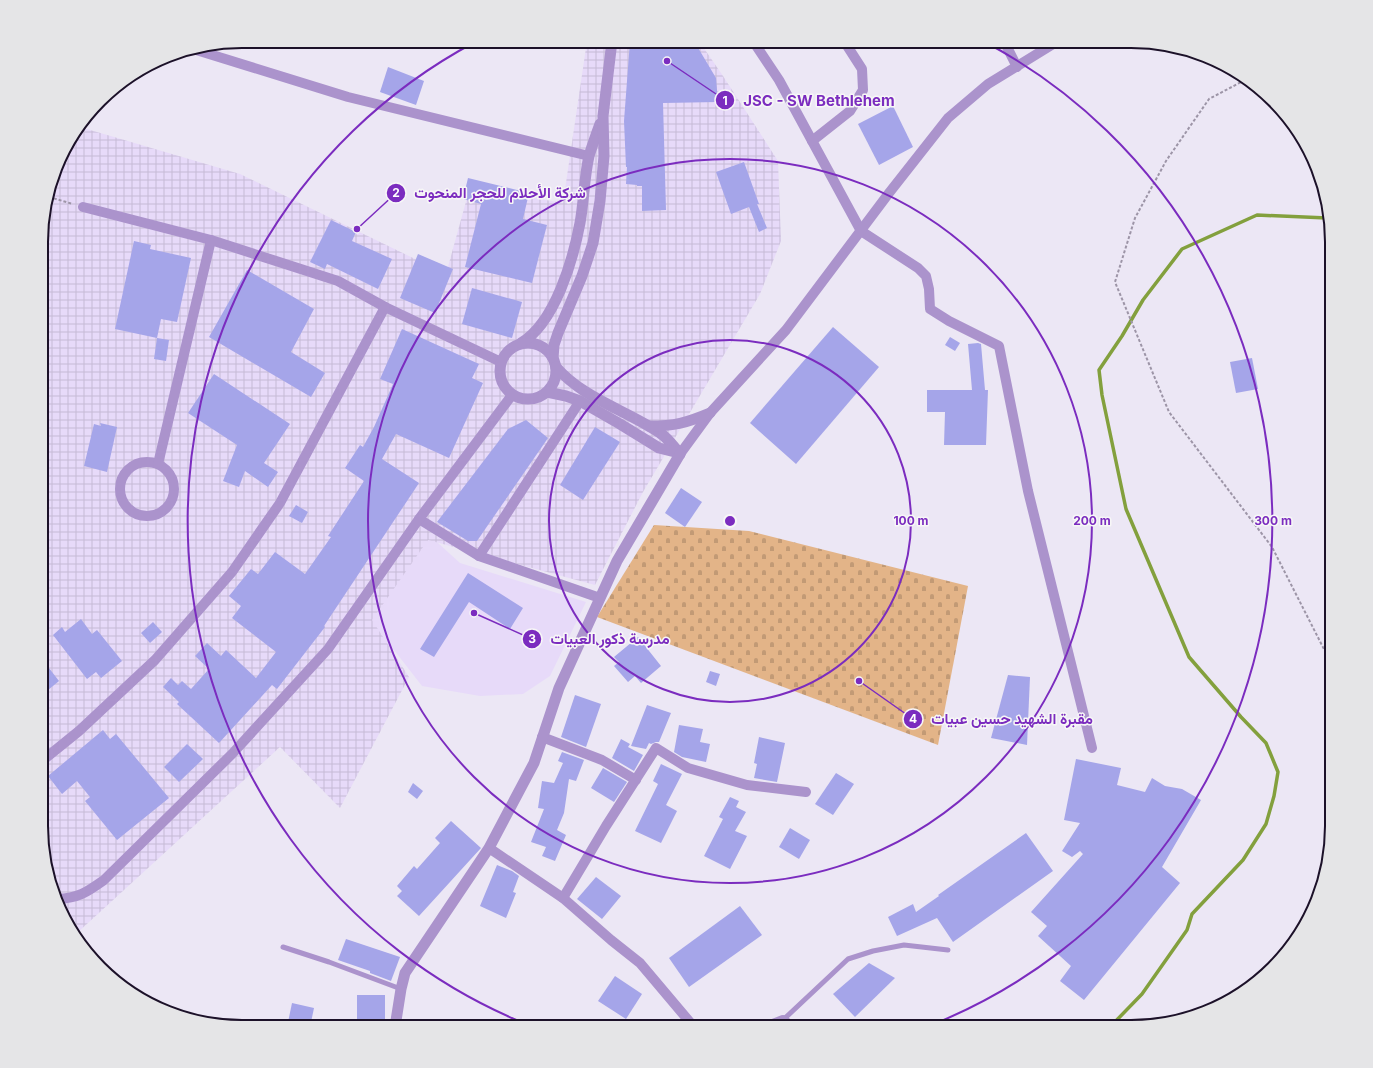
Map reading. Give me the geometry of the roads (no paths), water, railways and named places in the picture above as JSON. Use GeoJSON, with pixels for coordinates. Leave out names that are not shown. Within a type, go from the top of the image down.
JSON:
{"type":"FeatureCollection","features":[{"type":"Feature","properties":{"kind":"street"},"geometry":{"type":"LineString","coordinates":[[603,116],[589,156],[580,224],[568,269],[559,294],[535,333],[521,343],[512,347],[505,353],[501,362],[499,371],[505,389],[520,399],[530,400],[539,398],[547,392],[552,385],[556,376],[554,345],[582,276],[593,243],[600,201],[604,156],[603,116],[611,48]]}},
{"type":"Feature","properties":{"kind":"street"},"geometry":{"type":"LineString","coordinates":[[758,48],[779,80],[861,231],[918,268],[926,276],[929,289],[930,309],[949,321],[999,346],[1028,491],[1092,748]]}},
{"type":"Feature","properties":{"kind":"street"},"geometry":{"type":"LineString","coordinates":[[812,141],[850,111],[864,90],[862,69],[848,48]]}},
{"type":"Feature","properties":{"kind":"street"},"geometry":{"type":"LineString","coordinates":[[1008,48],[1017,67]]}},
{"type":"Feature","properties":{"kind":"street"},"geometry":{"type":"LineString","coordinates":[[396,1020],[405,973],[489,848],[534,763],[559,688],[617,561],[680,454],[710,413],[786,330],[948,118],[988,84],[1047,48]]}},
{"type":"Feature","properties":{"kind":"street"},"geometry":{"type":"LineString","coordinates":[[203,52],[348,97],[589,156]]}},
{"type":"Feature","properties":{"kind":"street"},"geometry":{"type":"LineString","coordinates":[[83,207],[211,240],[338,281],[385,307],[501,362]]}},
{"type":"Feature","properties":{"kind":"street"},"geometry":{"type":"LineString","coordinates":[[158,464],[211,240]]}},
{"type":"Feature","properties":{"kind":"street"},"geometry":{"type":"LineString","coordinates":[[48,757],[79,731],[155,660],[232,572],[280,503],[385,307]]}},
{"type":"Feature","properties":{"kind":"street"},"geometry":{"type":"LineString","coordinates":[[521,343],[539,345],[547,350],[564,376],[576,386],[662,434],[680,454]]}},
{"type":"Feature","properties":{"kind":"street"},"geometry":{"type":"LineString","coordinates":[[547,392],[580,401],[659,448],[680,454]]}},
{"type":"Feature","properties":{"kind":"street"},"geometry":{"type":"LineString","coordinates":[[62,899],[71,898],[88,892],[104,880],[232,754],[328,649],[419,519],[512,395]]}},
{"type":"Feature","properties":{"kind":"street"},"geometry":{"type":"LineString","coordinates":[[479,556],[580,401]]}},
{"type":"Feature","properties":{"kind":"street"},"geometry":{"type":"LineString","coordinates":[[648,426],[668,426],[687,422],[710,413]]}},
{"type":"Feature","properties":{"kind":"street"},"geometry":{"type":"LineString","coordinates":[[149,462],[158,464],[171,476],[174,485],[174,494],[166,509],[149,517],[140,516],[125,506],[121,498],[121,480],[132,466],[149,462]]}},
{"type":"Feature","properties":{"kind":"street"},"geometry":{"type":"LineString","coordinates":[[419,519],[479,556],[600,598]]}},
{"type":"Feature","properties":{"kind":"street"},"geometry":{"type":"LineString","coordinates":[[542,737],[602,760],[636,780]]}},
{"type":"Feature","properties":{"kind":"street"},"geometry":{"type":"LineString","coordinates":[[563,898],[656,748],[688,768],[747,785],[806,792]]}},
{"type":"Feature","properties":{"kind":"street"},"geometry":{"type":"LineString","coordinates":[[489,848],[563,898],[640,963],[688,1020]]}},
{"type":"Feature","properties":{"kind":"lane"},"geometry":{"type":"LineString","coordinates":[[283,946],[401,989]]}},
{"type":"Feature","properties":{"kind":"lane"},"geometry":{"type":"LineString","coordinates":[[782,1020],[848,959],[873,951],[904,946],[948,950]]}},
{"type":"Feature","properties":{"kind":"waterway"},"geometry":{"type":"LineString","coordinates":[[1117,1020],[1142,994],[1187,930],[1192,914],[1243,860],[1266,824],[1274,796],[1278,772],[1266,743],[1241,717],[1189,657],[1126,509],[1102,395],[1099,370],[1122,336],[1143,300],[1182,249],[1257,215],[1323,218]]}},
{"type":"Feature","properties":{"kind":"place","name":"JSC - SW Bethlehem"},"geometry":{"type":"Point","coordinates":[667,61]}},
{"type":"Feature","properties":{"kind":"place","name":"شركة الأحلام للحجر المنحوت"},"geometry":{"type":"Point","coordinates":[357,229]}},
{"type":"Feature","properties":{"kind":"place","name":"مدرسة ذكور العبيات"},"geometry":{"type":"Point","coordinates":[474,613]}},
{"type":"Feature","properties":{"kind":"place","name":"مقبرة الشهيد حسين عبيات"},"geometry":{"type":"Point","coordinates":[859,681]}}]}
